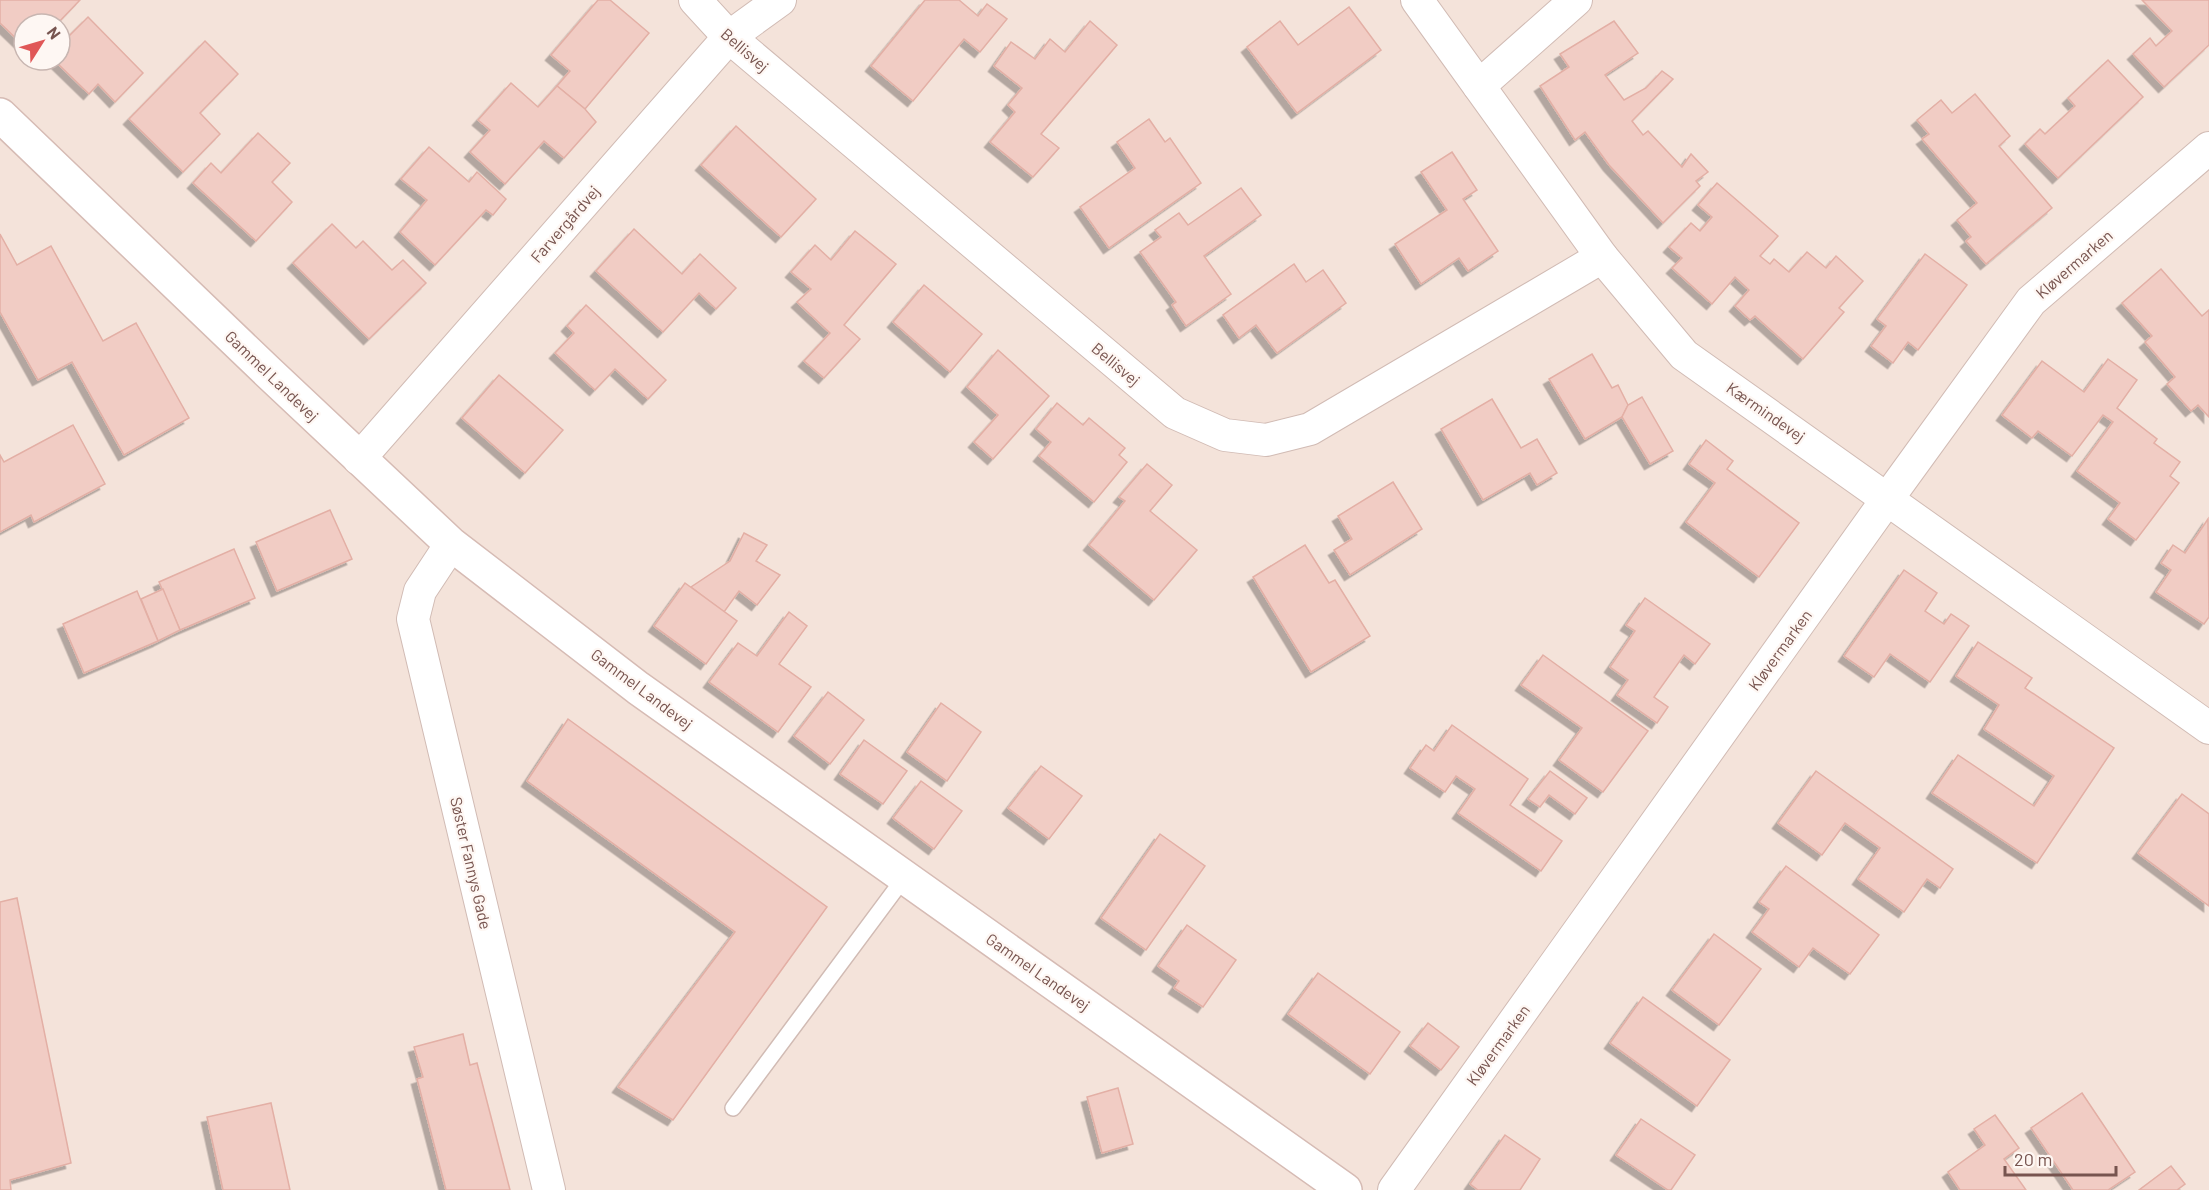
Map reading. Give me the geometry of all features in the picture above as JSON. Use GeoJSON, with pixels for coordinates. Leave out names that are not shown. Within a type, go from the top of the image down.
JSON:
{"type":"FeatureCollection","features":[{"type":"Feature","properties":{"kind":"street","name":"Bellisvej"},"geometry":{"type":"LineString","coordinates":[[695,0],[729,37],[1175,413],[1225,435],[1266,440],[1311,429],[1602,257]]}},
{"type":"Feature","properties":{"kind":"street","name":"Farvergårdvej"},"geometry":{"type":"LineString","coordinates":[[359,459],[729,37],[780,0]]}},
{"type":"Feature","properties":{"kind":"street","name":"Kærmindevej"},"geometry":{"type":"LineString","coordinates":[[1417,0],[1602,257],[1684,355],[2209,728]]}},
{"type":"Feature","properties":{"kind":"street"},"geometry":{"type":"LineString","coordinates":[[1479,86],[1575,0]]}},
{"type":"Feature","properties":{"kind":"street","name":"Gammel Landevej"},"geometry":{"type":"LineString","coordinates":[[0,115],[359,459],[451,544],[638,688],[1345,1190]]}},
{"type":"Feature","properties":{"kind":"street","name":"Kløvermarken"},"geometry":{"type":"LineString","coordinates":[[1394,1190],[1888,498],[2031,302],[2209,148]]}},
{"type":"Feature","properties":{"kind":"street","name":"Søster Fannys Gade"},"geometry":{"type":"LineString","coordinates":[[451,544],[420,591],[413,619],[549,1190]]}},
{"type":"Feature","properties":{"kind":"lane"},"geometry":{"type":"LineString","coordinates":[[733,1108],[904,878]]}},
{"type":"Feature","properties":{"kind":"shaded area"},"geometry":{"type":"Polygon","coordinates":[[[0,0],[2209,0],[2209,1190],[0,1190],[0,0]]]}},
{"type":"Feature","properties":{"kind":"building"},"geometry":{"type":"Polygon","coordinates":[[[0,0],[80,0],[68,12],[12,12],[12,34],[0,23],[0,0]]]}},
{"type":"Feature","properties":{"kind":"building"},"geometry":{"type":"Polygon","coordinates":[[[598,0],[610,0],[649,33],[585,109],[557,86],[570,71],[551,55],[598,0]]]}},
{"type":"Feature","properties":{"kind":"building"},"geometry":{"type":"Polygon","coordinates":[[[925,0],[959,0],[978,16],[987,4],[1007,19],[980,52],[964,39],[913,101],[871,66],[925,0]]]}},
{"type":"Feature","properties":{"kind":"building"},"geometry":{"type":"Polygon","coordinates":[[[2142,0],[2209,0],[2209,45],[2164,87],[2133,54],[2150,38],[2156,46],[2172,31],[2142,0]]]}},
{"type":"Feature","properties":{"kind":"building"},"geometry":{"type":"Polygon","coordinates":[[[1349,7],[1381,50],[1297,113],[1247,47],[1280,21],[1298,45],[1349,7]]]}},
{"type":"Feature","properties":{"kind":"building"},"geometry":{"type":"Polygon","coordinates":[[[88,17],[143,73],[115,102],[98,84],[89,94],[66,72],[72,72],[72,33],[88,17]]]}},
{"type":"Feature","properties":{"kind":"building"},"geometry":{"type":"Polygon","coordinates":[[[1090,21],[1117,45],[1041,134],[1059,148],[1033,177],[990,142],[1015,112],[1008,105],[1022,88],[994,66],[1011,42],[1035,59],[1050,39],[1065,52],[1090,21]]]}},
{"type":"Feature","properties":{"kind":"building"},"geometry":{"type":"Polygon","coordinates":[[[1614,21],[1638,53],[1605,75],[1624,100],[1646,88],[1662,71],[1673,79],[1632,121],[1643,135],[1648,131],[1682,167],[1691,154],[1708,172],[1696,181],[1700,186],[1663,223],[1609,165],[1585,132],[1575,140],[1540,86],[1569,67],[1560,54],[1614,21]]]}},
{"type":"Feature","properties":{"kind":"building"},"geometry":{"type":"Polygon","coordinates":[[[205,41],[238,74],[200,113],[220,134],[183,172],[129,119],[205,41]]]}},
{"type":"Feature","properties":{"kind":"building"},"geometry":{"type":"Polygon","coordinates":[[[2108,60],[2143,97],[2058,178],[2025,144],[2040,129],[2045,134],[2075,106],[2068,98],[2108,60]]]}},
{"type":"Feature","properties":{"kind":"building"},"geometry":{"type":"Polygon","coordinates":[[[511,83],[538,107],[557,86],[585,109],[596,122],[564,158],[544,141],[505,184],[470,152],[490,130],[478,120],[511,83]]]}},
{"type":"Feature","properties":{"kind":"building"},"geometry":{"type":"Polygon","coordinates":[[[1975,94],[2010,136],[1999,146],[2052,208],[1986,264],[1966,241],[1971,237],[1957,220],[1977,203],[1922,139],[1929,134],[1917,120],[1941,100],[1952,113],[1975,94]]]}},
{"type":"Feature","properties":{"kind":"building"},"geometry":{"type":"Polygon","coordinates":[[[1149,119],[1165,142],[1170,138],[1201,183],[1109,248],[1080,207],[1135,168],[1117,142],[1149,119]]]}},
{"type":"Feature","properties":{"kind":"building"},"geometry":{"type":"Polygon","coordinates":[[[736,126],[816,199],[781,237],[701,165],[736,126]]]}},
{"type":"Feature","properties":{"kind":"building"},"geometry":{"type":"Polygon","coordinates":[[[258,133],[290,163],[272,182],[292,202],[256,241],[193,183],[211,163],[221,173],[258,133]]]}},
{"type":"Feature","properties":{"kind":"building"},"geometry":{"type":"Polygon","coordinates":[[[429,147],[469,182],[477,172],[506,199],[493,215],[486,210],[435,265],[400,232],[427,200],[401,179],[429,147]]]}},
{"type":"Feature","properties":{"kind":"building"},"geometry":{"type":"Polygon","coordinates":[[[1452,152],[1477,190],[1463,199],[1498,251],[1468,271],[1459,258],[1421,284],[1395,244],[1447,210],[1421,172],[1452,152]]]}},
{"type":"Feature","properties":{"kind":"building"},"geometry":{"type":"Polygon","coordinates":[[[1717,183],[1778,236],[1760,256],[1770,264],[1774,259],[1789,272],[1807,252],[1826,268],[1836,256],[1863,281],[1839,308],[1844,312],[1803,359],[1755,316],[1750,320],[1735,306],[1749,290],[1735,277],[1712,304],[1672,268],[1682,258],[1669,247],[1691,223],[1700,231],[1712,217],[1698,205],[1717,183]]]}},
{"type":"Feature","properties":{"kind":"building"},"geometry":{"type":"Polygon","coordinates":[[[1241,188],[1261,215],[1204,256],[1231,294],[1186,326],[1172,305],[1176,302],[1140,252],[1161,237],[1155,230],[1179,213],[1188,225],[1241,188]]]}},
{"type":"Feature","properties":{"kind":"building"},"geometry":{"type":"Polygon","coordinates":[[[332,224],[356,248],[363,241],[392,270],[403,260],[426,283],[369,339],[293,263],[332,224]]]}},
{"type":"Feature","properties":{"kind":"building"},"geometry":{"type":"Polygon","coordinates":[[[634,229],[682,274],[700,254],[736,288],[716,309],[699,293],[663,332],[596,271],[634,229]]]}},
{"type":"Feature","properties":{"kind":"building"},"geometry":{"type":"Polygon","coordinates":[[[855,231],[896,264],[844,325],[860,339],[824,378],[804,361],[830,333],[797,302],[811,289],[791,272],[815,245],[831,260],[855,231]]]}},
{"type":"Feature","properties":{"kind":"building"},"geometry":{"type":"Polygon","coordinates":[[[0,234],[17,265],[51,246],[103,341],[136,323],[189,418],[124,455],[72,362],[38,380],[0,312],[0,234]]]}},
{"type":"Feature","properties":{"kind":"building"},"geometry":{"type":"Polygon","coordinates":[[[1925,254],[1967,285],[1918,350],[1908,342],[1893,363],[1871,346],[1886,326],[1877,319],[1925,254]]]}},
{"type":"Feature","properties":{"kind":"building"},"geometry":{"type":"Polygon","coordinates":[[[1294,264],[1306,282],[1323,270],[1346,303],[1277,353],[1256,325],[1239,338],[1223,315],[1294,264]]]}},
{"type":"Feature","properties":{"kind":"building"},"geometry":{"type":"Polygon","coordinates":[[[2161,269],[2202,316],[2209,310],[2209,417],[2198,405],[2191,411],[2167,384],[2175,377],[2145,342],[2152,336],[2122,303],[2161,269]]]}},
{"type":"Feature","properties":{"kind":"building"},"geometry":{"type":"Polygon","coordinates":[[[924,285],[982,334],[950,372],[893,322],[924,285]]]}},
{"type":"Feature","properties":{"kind":"building"},"geometry":{"type":"Polygon","coordinates":[[[586,305],[666,380],[648,399],[615,369],[595,390],[555,353],[574,333],[567,326],[586,305]]]}},
{"type":"Feature","properties":{"kind":"building"},"geometry":{"type":"Polygon","coordinates":[[[998,350],[1049,396],[993,459],[974,442],[998,415],[967,387],[998,350]]]}},
{"type":"Feature","properties":{"kind":"building"},"geometry":{"type":"Polygon","coordinates":[[[1592,354],[1612,388],[1618,385],[1628,405],[1622,417],[1585,439],[1549,379],[1592,354]]]}},
{"type":"Feature","properties":{"kind":"building"},"geometry":{"type":"Polygon","coordinates":[[[2108,359],[2137,380],[2117,408],[2157,439],[2154,443],[2180,462],[2170,476],[2179,483],[2136,540],[2108,519],[2120,503],[2077,471],[2113,422],[2103,415],[2072,456],[2038,431],[2032,438],[2002,415],[2042,361],[2084,392],[2108,359]]]}},
{"type":"Feature","properties":{"kind":"building"},"geometry":{"type":"Polygon","coordinates":[[[499,375],[563,430],[525,473],[462,418],[499,375]]]}},
{"type":"Feature","properties":{"kind":"building"},"geometry":{"type":"Polygon","coordinates":[[[1642,397],[1673,451],[1650,464],[1622,417],[1628,405],[1642,397]]]}},
{"type":"Feature","properties":{"kind":"building"},"geometry":{"type":"Polygon","coordinates":[[[1492,399],[1521,448],[1537,439],[1557,473],[1537,485],[1530,473],[1483,500],[1441,429],[1492,399]]]}},
{"type":"Feature","properties":{"kind":"building"},"geometry":{"type":"Polygon","coordinates":[[[1057,403],[1083,425],[1089,418],[1125,448],[1119,455],[1127,462],[1094,502],[1039,456],[1051,442],[1036,429],[1057,403]]]}},
{"type":"Feature","properties":{"kind":"building"},"geometry":{"type":"Polygon","coordinates":[[[73,425],[105,484],[34,522],[31,515],[0,532],[0,455],[4,462],[73,425]]]}},
{"type":"Feature","properties":{"kind":"building"},"geometry":{"type":"Polygon","coordinates":[[[1706,440],[1733,461],[1727,469],[1799,523],[1759,577],[1686,522],[1715,483],[1689,464],[1706,440]]]}},
{"type":"Feature","properties":{"kind":"building"},"geometry":{"type":"Polygon","coordinates":[[[1147,464],[1172,485],[1150,511],[1197,550],[1154,600],[1089,545],[1125,501],[1119,497],[1147,464]]]}},
{"type":"Feature","properties":{"kind":"building"},"geometry":{"type":"Polygon","coordinates":[[[1393,482],[1422,529],[1350,575],[1334,550],[1352,539],[1338,516],[1393,482]]]}},
{"type":"Feature","properties":{"kind":"building"},"geometry":{"type":"Polygon","coordinates":[[[330,510],[352,559],[277,591],[256,542],[330,510]]]}},
{"type":"Feature","properties":{"kind":"building"},"geometry":{"type":"Polygon","coordinates":[[[2208,519],[2209,617],[2204,624],[2156,592],[2171,570],[2161,563],[2173,545],[2185,553],[2208,519]]]}},
{"type":"Feature","properties":{"kind":"building"},"geometry":{"type":"Polygon","coordinates":[[[744,533],[767,545],[756,561],[780,575],[757,605],[739,591],[724,612],[691,587],[730,561],[744,533]]]}},
{"type":"Feature","properties":{"kind":"building"},"geometry":{"type":"Polygon","coordinates":[[[1305,545],[1329,583],[1335,580],[1370,636],[1311,672],[1253,577],[1305,545]]]}},
{"type":"Feature","properties":{"kind":"building"},"geometry":{"type":"Polygon","coordinates":[[[234,549],[255,598],[180,630],[159,582],[234,549]]]}},
{"type":"Feature","properties":{"kind":"building"},"geometry":{"type":"Polygon","coordinates":[[[1904,570],[1937,593],[1925,611],[1944,624],[1951,614],[1969,626],[1930,682],[1890,654],[1874,677],[1844,656],[1904,570]]]}},
{"type":"Feature","properties":{"kind":"building"},"geometry":{"type":"Polygon","coordinates":[[[685,583],[737,621],[706,664],[654,626],[685,583]]]}},
{"type":"Feature","properties":{"kind":"building"},"geometry":{"type":"Polygon","coordinates":[[[163,589],[180,630],[158,641],[141,599],[163,589]]]}},
{"type":"Feature","properties":{"kind":"building"},"geometry":{"type":"Polygon","coordinates":[[[137,591],[158,641],[84,673],[63,624],[137,591]]]}},
{"type":"Feature","properties":{"kind":"building"},"geometry":{"type":"Polygon","coordinates":[[[1645,598],[1710,644],[1695,664],[1684,655],[1654,697],[1668,707],[1657,723],[1617,695],[1628,680],[1610,667],[1635,631],[1626,625],[1645,598]]]}},
{"type":"Feature","properties":{"kind":"building"},"geometry":{"type":"Polygon","coordinates":[[[789,612],[807,626],[779,664],[811,687],[778,732],[709,682],[738,643],[757,656],[789,612]]]}},
{"type":"Feature","properties":{"kind":"building"},"geometry":{"type":"Polygon","coordinates":[[[1978,642],[2032,678],[2025,688],[2114,748],[2037,863],[1932,793],[1958,755],[2034,806],[2054,776],[1984,729],[1999,705],[1956,676],[1978,642]]]}},
{"type":"Feature","properties":{"kind":"building"},"geometry":{"type":"Polygon","coordinates":[[[1543,655],[1648,731],[1603,792],[1559,760],[1582,728],[1521,685],[1543,655]]]}},
{"type":"Feature","properties":{"kind":"building"},"geometry":{"type":"Polygon","coordinates":[[[828,692],[864,720],[830,764],[794,736],[828,692]]]}},
{"type":"Feature","properties":{"kind":"building"},"geometry":{"type":"Polygon","coordinates":[[[941,703],[981,732],[947,781],[907,752],[941,703]]]}},
{"type":"Feature","properties":{"kind":"building"},"geometry":{"type":"Polygon","coordinates":[[[568,719],[827,907],[673,1120],[618,1087],[735,932],[527,781],[568,719]]]}},
{"type":"Feature","properties":{"kind":"building"},"geometry":{"type":"Polygon","coordinates":[[[1452,725],[1528,779],[1510,805],[1562,841],[1541,871],[1458,813],[1475,789],[1456,776],[1445,792],[1410,768],[1426,745],[1434,751],[1452,725]]]}},
{"type":"Feature","properties":{"kind":"building"},"geometry":{"type":"Polygon","coordinates":[[[864,740],[907,771],[883,804],[840,774],[864,740]]]}},
{"type":"Feature","properties":{"kind":"building"},"geometry":{"type":"Polygon","coordinates":[[[1041,766],[1082,796],[1049,839],[1008,808],[1041,766]]]}},
{"type":"Feature","properties":{"kind":"building"},"geometry":{"type":"Polygon","coordinates":[[[1550,771],[1587,798],[1575,814],[1549,795],[1540,807],[1528,799],[1550,771]]]}},
{"type":"Feature","properties":{"kind":"building"},"geometry":{"type":"Polygon","coordinates":[[[1816,771],[1953,869],[1940,888],[1927,879],[1904,912],[1858,879],[1880,848],[1845,823],[1822,855],[1778,823],[1816,771]]]}},
{"type":"Feature","properties":{"kind":"building"},"geometry":{"type":"Polygon","coordinates":[[[921,781],[962,811],[934,849],[893,818],[921,781]]]}},
{"type":"Feature","properties":{"kind":"building"},"geometry":{"type":"Polygon","coordinates":[[[2182,794],[2209,814],[2209,906],[2138,853],[2182,794]]]}},
{"type":"Feature","properties":{"kind":"building"},"geometry":{"type":"Polygon","coordinates":[[[1160,834],[1205,866],[1146,950],[1101,918],[1160,834]]]}},
{"type":"Feature","properties":{"kind":"building"},"geometry":{"type":"Polygon","coordinates":[[[1786,866],[1879,935],[1850,974],[1813,948],[1799,967],[1752,932],[1769,909],[1759,902],[1786,866]]]}},
{"type":"Feature","properties":{"kind":"building"},"geometry":{"type":"Polygon","coordinates":[[[17,898],[71,1163],[10,1180],[11,1190],[0,1190],[0,902],[17,898]]]}},
{"type":"Feature","properties":{"kind":"building"},"geometry":{"type":"Polygon","coordinates":[[[1187,925],[1236,960],[1203,1007],[1174,988],[1179,981],[1158,966],[1187,925]]]}},
{"type":"Feature","properties":{"kind":"building"},"geometry":{"type":"Polygon","coordinates":[[[1714,934],[1761,969],[1719,1025],[1672,990],[1714,934]]]}},
{"type":"Feature","properties":{"kind":"building"},"geometry":{"type":"Polygon","coordinates":[[[1318,973],[1400,1032],[1370,1074],[1288,1014],[1318,973]]]}},
{"type":"Feature","properties":{"kind":"building"},"geometry":{"type":"Polygon","coordinates":[[[1643,997],[1730,1060],[1697,1106],[1610,1043],[1643,997]]]}},
{"type":"Feature","properties":{"kind":"building"},"geometry":{"type":"Polygon","coordinates":[[[1428,1023],[1459,1047],[1441,1070],[1410,1046],[1428,1023]]]}},
{"type":"Feature","properties":{"kind":"building"},"geometry":{"type":"Polygon","coordinates":[[[463,1034],[470,1065],[477,1063],[510,1190],[446,1190],[417,1079],[423,1077],[414,1047],[463,1034]]]}},
{"type":"Feature","properties":{"kind":"building"},"geometry":{"type":"Polygon","coordinates":[[[1118,1088],[1133,1144],[1102,1153],[1087,1097],[1118,1088]]]}},
{"type":"Feature","properties":{"kind":"building"},"geometry":{"type":"Polygon","coordinates":[[[2082,1093],[2135,1172],[2108,1190],[2073,1190],[2031,1128],[2082,1093]]]}},
{"type":"Feature","properties":{"kind":"building"},"geometry":{"type":"Polygon","coordinates":[[[271,1103],[290,1190],[223,1190],[207,1117],[271,1103]]]}},
{"type":"Feature","properties":{"kind":"building"},"geometry":{"type":"Polygon","coordinates":[[[1995,1115],[2019,1148],[2004,1159],[2026,1190],[1960,1190],[1948,1172],[1985,1145],[1974,1129],[1995,1115]]]}},
{"type":"Feature","properties":{"kind":"building"},"geometry":{"type":"Polygon","coordinates":[[[1641,1119],[1695,1155],[1671,1190],[1616,1155],[1641,1119]]]}},
{"type":"Feature","properties":{"kind":"building"},"geometry":{"type":"Polygon","coordinates":[[[1505,1135],[1540,1159],[1520,1190],[1478,1190],[1470,1184],[1505,1135]]]}},
{"type":"Feature","properties":{"kind":"building"},"geometry":{"type":"Polygon","coordinates":[[[2171,1166],[2185,1184],[2177,1190],[2139,1190],[2171,1166]]]}}]}
